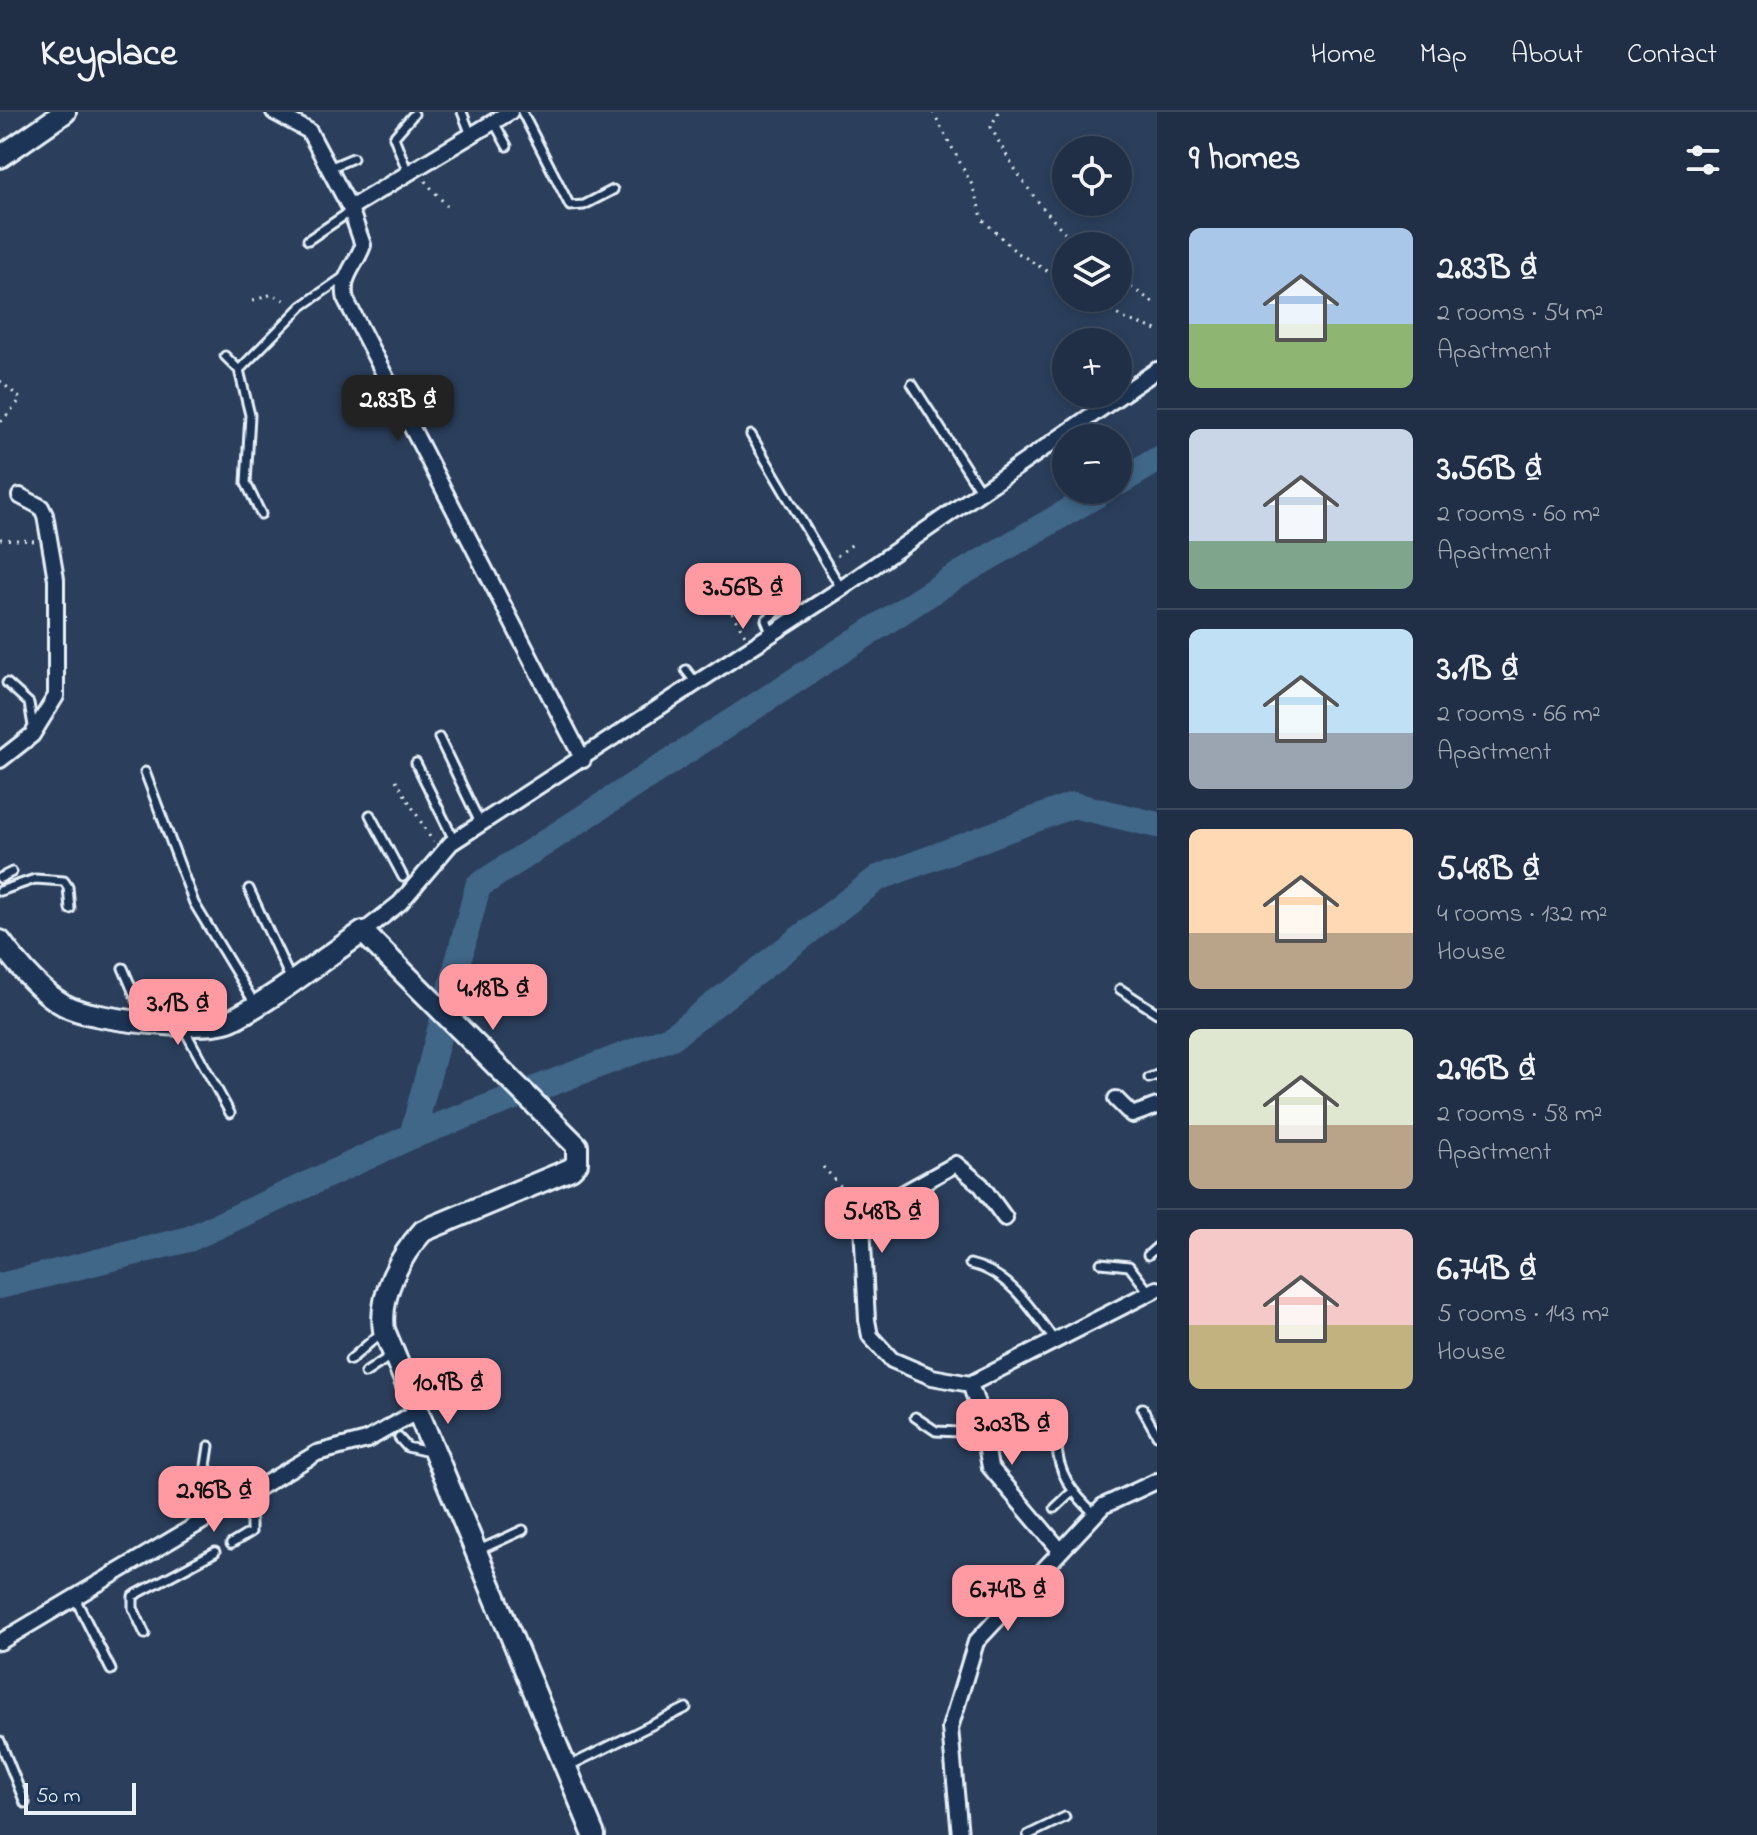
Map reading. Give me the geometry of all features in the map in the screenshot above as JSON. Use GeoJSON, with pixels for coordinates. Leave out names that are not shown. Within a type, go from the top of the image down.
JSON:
{"type":"FeatureCollection","features":[{"type":"Feature","properties":{"kind":"main road"},"geometry":{"type":"LineString","coordinates":[[0,157],[65,112]]}},
{"type":"Feature","properties":{"kind":"main road"},"geometry":{"type":"LineString","coordinates":[[2,946],[46,993],[66,1007],[87,1014],[182,1026],[212,1026],[231,1020],[363,932],[390,964],[566,1132],[579,1155],[571,1169],[423,1231],[412,1242],[385,1295],[382,1311],[384,1330],[594,1835]]}},
{"type":"Feature","properties":{"kind":"street"},"geometry":{"type":"LineString","coordinates":[[274,112],[309,131],[351,210],[363,245],[346,275],[343,288],[346,300],[583,760]]}},
{"type":"Feature","properties":{"kind":"street"},"geometry":{"type":"LineString","coordinates":[[351,210],[510,112]]}},
{"type":"Feature","properties":{"kind":"street"},"geometry":{"type":"LineString","coordinates":[[363,932],[410,889],[455,841],[772,635],[1157,370]]}},
{"type":"Feature","properties":{"kind":"street"},"geometry":{"type":"LineString","coordinates":[[0,760],[32,735],[51,708],[58,683],[56,579],[50,542],[41,507],[20,496]]}},
{"type":"Feature","properties":{"kind":"street"},"geometry":{"type":"LineString","coordinates":[[1116,1099],[1132,1115],[1157,1106]]}},
{"type":"Feature","properties":{"kind":"street"},"geometry":{"type":"LineString","coordinates":[[1005,1218],[981,1185],[956,1164],[866,1214],[862,1224],[870,1336],[892,1360],[932,1377],[970,1384],[1153,1290]]}},
{"type":"Feature","properties":{"kind":"street"},"geometry":{"type":"LineString","coordinates":[[970,1384],[979,1409],[985,1452],[998,1479],[1060,1550]]}},
{"type":"Feature","properties":{"kind":"street"},"geometry":{"type":"LineString","coordinates":[[0,1642],[317,1453],[367,1440],[418,1411]]}},
{"type":"Feature","properties":{"kind":"street"},"geometry":{"type":"LineString","coordinates":[[960,1835],[950,1728],[970,1653],[984,1631],[1095,1514],[1114,1499],[1157,1481]]}},
{"type":"Feature","properties":{"kind":"lane"},"geometry":{"type":"LineString","coordinates":[[462,112],[471,135]]}},
{"type":"Feature","properties":{"kind":"lane"},"geometry":{"type":"LineString","coordinates":[[522,112],[570,206],[584,205],[613,190]]}},
{"type":"Feature","properties":{"kind":"lane"},"geometry":{"type":"LineString","coordinates":[[412,171],[394,137],[414,114]]}},
{"type":"Feature","properties":{"kind":"lane"},"geometry":{"type":"LineString","coordinates":[[494,122],[507,146]]}},
{"type":"Feature","properties":{"kind":"lane"},"geometry":{"type":"LineString","coordinates":[[329,168],[353,158]]}},
{"type":"Feature","properties":{"kind":"lane"},"geometry":{"type":"LineString","coordinates":[[308,240],[351,210]]}},
{"type":"Feature","properties":{"kind":"lane"},"geometry":{"type":"LineString","coordinates":[[239,370],[299,309],[346,275]]}},
{"type":"Feature","properties":{"kind":"lane"},"geometry":{"type":"LineString","coordinates":[[225,356],[239,370],[250,415],[246,483],[261,514]]}},
{"type":"Feature","properties":{"kind":"lane"},"geometry":{"type":"LineString","coordinates":[[912,384],[981,492]]}},
{"type":"Feature","properties":{"kind":"lane"},"geometry":{"type":"LineString","coordinates":[[751,435],[842,588]]}},
{"type":"Feature","properties":{"kind":"lane"},"geometry":{"type":"LineString","coordinates":[[772,635],[766,620],[785,604]]}},
{"type":"Feature","properties":{"kind":"lane"},"geometry":{"type":"LineString","coordinates":[[686,670],[697,684]]}},
{"type":"Feature","properties":{"kind":"lane"},"geometry":{"type":"LineString","coordinates":[[7,683],[29,703],[32,735]]}},
{"type":"Feature","properties":{"kind":"lane"},"geometry":{"type":"LineString","coordinates":[[439,738],[481,825]]}},
{"type":"Feature","properties":{"kind":"lane"},"geometry":{"type":"LineString","coordinates":[[416,763],[455,841]]}},
{"type":"Feature","properties":{"kind":"lane"},"geometry":{"type":"LineString","coordinates":[[145,772],[194,903],[255,1004]]}},
{"type":"Feature","properties":{"kind":"lane"},"geometry":{"type":"LineString","coordinates":[[370,815],[403,877]]}},
{"type":"Feature","properties":{"kind":"lane"},"geometry":{"type":"LineString","coordinates":[[0,878],[12,872]]}},
{"type":"Feature","properties":{"kind":"lane"},"geometry":{"type":"LineString","coordinates":[[0,891],[35,879],[64,881],[68,887],[70,909]]}},
{"type":"Feature","properties":{"kind":"lane"},"geometry":{"type":"LineString","coordinates":[[249,889],[291,980]]}},
{"type":"Feature","properties":{"kind":"lane"},"geometry":{"type":"LineString","coordinates":[[123,968],[146,1021]]}},
{"type":"Feature","properties":{"kind":"lane"},"geometry":{"type":"LineString","coordinates":[[1120,989],[1157,1013]]}},
{"type":"Feature","properties":{"kind":"lane"},"geometry":{"type":"LineString","coordinates":[[182,1026],[230,1113]]}},
{"type":"Feature","properties":{"kind":"lane"},"geometry":{"type":"LineString","coordinates":[[1148,1255],[1157,1247]]}},
{"type":"Feature","properties":{"kind":"lane"},"geometry":{"type":"LineString","coordinates":[[1101,1263],[1129,1266],[1153,1290]]}},
{"type":"Feature","properties":{"kind":"lane"},"geometry":{"type":"LineString","coordinates":[[970,1264],[996,1272],[1030,1306],[1054,1340]]}},
{"type":"Feature","properties":{"kind":"lane"},"geometry":{"type":"LineString","coordinates":[[350,1360],[384,1330]]}},
{"type":"Feature","properties":{"kind":"lane"},"geometry":{"type":"LineString","coordinates":[[365,1373],[394,1353]]}},
{"type":"Feature","properties":{"kind":"lane"},"geometry":{"type":"LineString","coordinates":[[1142,1408],[1157,1435]]}},
{"type":"Feature","properties":{"kind":"lane"},"geometry":{"type":"LineString","coordinates":[[915,1417],[936,1431],[983,1433]]}},
{"type":"Feature","properties":{"kind":"lane"},"geometry":{"type":"LineString","coordinates":[[399,1438],[407,1447],[435,1453]]}},
{"type":"Feature","properties":{"kind":"lane"},"geometry":{"type":"LineString","coordinates":[[1057,1441],[1060,1470],[1073,1491],[1095,1514]]}},
{"type":"Feature","properties":{"kind":"lane"},"geometry":{"type":"LineString","coordinates":[[209,1446],[206,1466],[232,1502],[251,1521],[251,1532],[231,1544]]}},
{"type":"Feature","properties":{"kind":"lane"},"geometry":{"type":"LineString","coordinates":[[1055,1508],[1073,1491]]}},
{"type":"Feature","properties":{"kind":"lane"},"geometry":{"type":"LineString","coordinates":[[475,1552],[523,1530]]}},
{"type":"Feature","properties":{"kind":"lane"},"geometry":{"type":"LineString","coordinates":[[145,1634],[133,1608],[133,1596],[215,1552]]}},
{"type":"Feature","properties":{"kind":"lane"},"geometry":{"type":"LineString","coordinates":[[74,1596],[111,1670]]}},
{"type":"Feature","properties":{"kind":"lane"},"geometry":{"type":"LineString","coordinates":[[565,1768],[686,1708]]}},
{"type":"Feature","properties":{"kind":"lane"},"geometry":{"type":"LineString","coordinates":[[0,1741],[25,1803]]}},
{"type":"Feature","properties":{"kind":"lane"},"geometry":{"type":"LineString","coordinates":[[1028,1835],[1065,1817]]}},
{"type":"Feature","properties":{"kind":"path"},"geometry":{"type":"LineString","coordinates":[[933,112],[972,185],[983,220],[1015,251],[1052,274]]}},
{"type":"Feature","properties":{"kind":"path"},"geometry":{"type":"LineString","coordinates":[[998,112],[991,127],[1002,149],[1036,201],[1066,232]]}},
{"type":"Feature","properties":{"kind":"path"},"geometry":{"type":"LineString","coordinates":[[412,171],[447,206]]}},
{"type":"Feature","properties":{"kind":"path"},"geometry":{"type":"LineString","coordinates":[[1132,288],[1157,305]]}},
{"type":"Feature","properties":{"kind":"path"},"geometry":{"type":"LineString","coordinates":[[253,301],[272,294],[299,309]]}},
{"type":"Feature","properties":{"kind":"path"},"geometry":{"type":"LineString","coordinates":[[1113,312],[1157,330]]}},
{"type":"Feature","properties":{"kind":"path"},"geometry":{"type":"LineString","coordinates":[[0,381],[21,399],[0,423]]}},
{"type":"Feature","properties":{"kind":"path"},"geometry":{"type":"LineString","coordinates":[[0,539],[50,542]]}},
{"type":"Feature","properties":{"kind":"path"},"geometry":{"type":"LineString","coordinates":[[827,563],[854,543]]}},
{"type":"Feature","properties":{"kind":"path"},"geometry":{"type":"LineString","coordinates":[[711,578],[745,635]]}},
{"type":"Feature","properties":{"kind":"path"},"geometry":{"type":"LineString","coordinates":[[396,780],[440,854]]}},
{"type":"Feature","properties":{"kind":"path"},"geometry":{"type":"LineString","coordinates":[[823,1167],[866,1214]]}},
{"type":"Feature","properties":{"kind":"waterway"},"geometry":{"type":"LineString","coordinates":[[1132,475],[1157,460]]}},
{"type":"Feature","properties":{"kind":"waterway"},"geometry":{"type":"LineString","coordinates":[[0,1286],[189,1239],[412,1136],[478,886],[950,580],[1081,504]]}},
{"type":"Feature","properties":{"kind":"waterway"},"geometry":{"type":"LineString","coordinates":[[412,1136],[672,1037],[878,878],[1073,805],[1157,825]]}}]}
